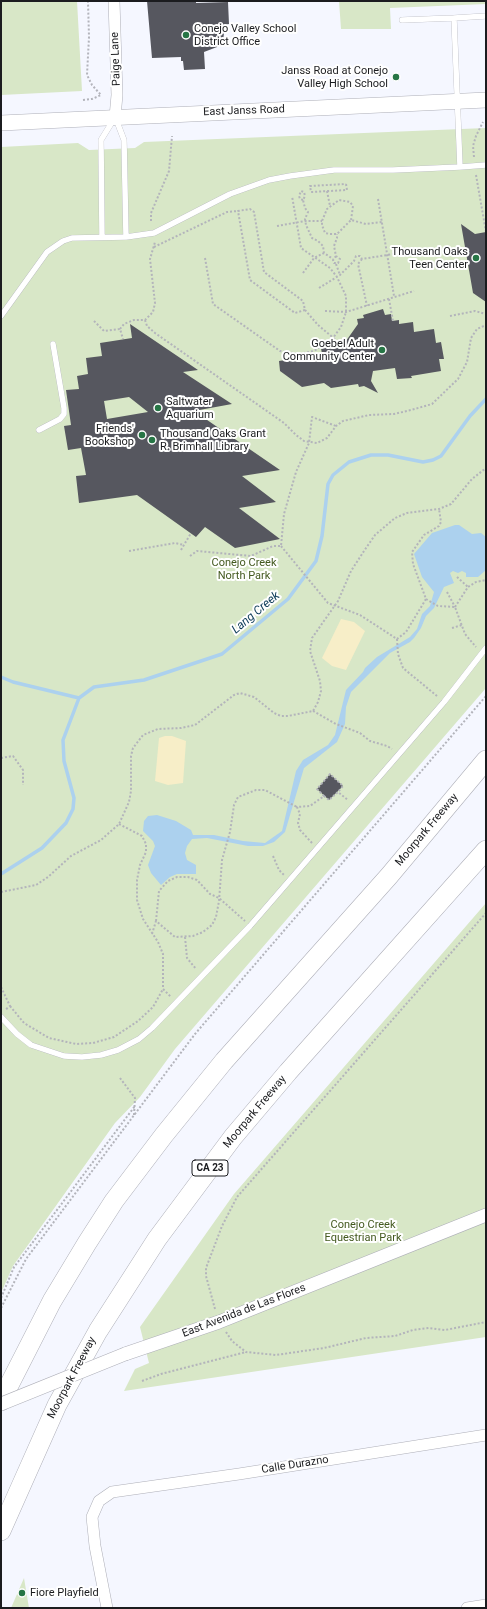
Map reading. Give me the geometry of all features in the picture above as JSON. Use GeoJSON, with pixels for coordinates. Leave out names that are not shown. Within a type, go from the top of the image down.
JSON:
{"type":"FeatureCollection","features":[{"type":"Feature","properties":{"kind":"highway","name":"Moorpark Freeway"},"geometry":{"type":"LineString","coordinates":[[1,1402],[52,1301],[114,1201],[164,1135],[224,1061],[389,876],[486,760]]}},
{"type":"Feature","properties":{"kind":"highway","name":"Moorpark Freeway"},"geometry":{"type":"LineString","coordinates":[[1,1531],[57,1405],[98,1331],[157,1240],[233,1138],[282,1078],[486,850]]}},
{"type":"Feature","properties":{"kind":"main road","name":"East Janss Road"},"geometry":{"type":"LineString","coordinates":[[1,123],[486,100]]}},
{"type":"Feature","properties":{"kind":"street","name":"Paige Lane"},"geometry":{"type":"LineString","coordinates":[[114,1],[118,95],[115,117]]}},
{"type":"Feature","properties":{"kind":"street","name":"East Avenida de Las Flores"},"geometry":{"type":"LineString","coordinates":[[1,1402],[125,1354],[219,1322],[486,1215]]}},
{"type":"Feature","properties":{"kind":"street","name":"Calle Durazno"},"geometry":{"type":"LineString","coordinates":[[106,1608],[95,1546],[92,1518],[95,1507],[104,1496],[121,1490],[238,1474],[486,1435]]}},
{"type":"Feature","properties":{"kind":"street"},"geometry":{"type":"LineString","coordinates":[[467,1608],[486,1605]]}},
{"type":"Feature","properties":{"kind":"lane"},"geometry":{"type":"LineString","coordinates":[[402,20],[486,16]]}},
{"type":"Feature","properties":{"kind":"lane"},"geometry":{"type":"LineString","coordinates":[[454,18],[460,167]]}},
{"type":"Feature","properties":{"kind":"lane"},"geometry":{"type":"LineString","coordinates":[[115,117],[124,140],[126,237]]}},
{"type":"Feature","properties":{"kind":"lane"},"geometry":{"type":"LineString","coordinates":[[102,237],[101,140],[115,117]]}},
{"type":"Feature","properties":{"kind":"lane"},"geometry":{"type":"LineString","coordinates":[[1,316],[47,252],[63,241],[72,238],[126,237],[154,233],[210,202],[269,180],[334,170],[393,170],[486,165]]}},
{"type":"Feature","properties":{"kind":"lane"},"geometry":{"type":"LineString","coordinates":[[39,430],[60,419],[64,414],[53,344]]}},
{"type":"Feature","properties":{"kind":"lane"},"geometry":{"type":"LineString","coordinates":[[1,1018],[31,1045],[64,1056],[82,1057],[100,1055],[130,1045],[152,1028],[250,926],[444,702],[484,650]]}},
{"type":"Feature","properties":{"kind":"path"},"geometry":{"type":"LineString","coordinates":[[83,100],[92,99],[101,95],[92,86],[87,75],[89,38],[88,1]]}},
{"type":"Feature","properties":{"kind":"path"},"geometry":{"type":"LineString","coordinates":[[474,160],[473,146],[483,122]]}},
{"type":"Feature","properties":{"kind":"path"},"geometry":{"type":"LineString","coordinates":[[151,221],[151,213],[169,171],[172,136]]}},
{"type":"Feature","properties":{"kind":"path"},"geometry":{"type":"LineString","coordinates":[[476,175],[486,232]]}},
{"type":"Feature","properties":{"kind":"path"},"geometry":{"type":"LineString","coordinates":[[346,184],[347,190],[327,191],[311,192],[310,186],[346,184]]}},
{"type":"Feature","properties":{"kind":"path"},"geometry":{"type":"LineString","coordinates":[[205,258],[213,304],[280,351],[303,354],[314,351],[333,338],[341,327],[346,312],[346,296],[336,264],[333,259],[324,253],[323,246],[312,238],[305,222],[308,212],[303,200],[300,199],[299,196],[301,191],[304,192],[303,200]]}},
{"type":"Feature","properties":{"kind":"path"},"geometry":{"type":"LineString","coordinates":[[327,191],[330,206]]}},
{"type":"Feature","properties":{"kind":"path"},"geometry":{"type":"LineString","coordinates":[[292,196],[301,248],[339,276]]}},
{"type":"Feature","properties":{"kind":"path"},"geometry":{"type":"LineString","coordinates":[[378,199],[394,296]]}},
{"type":"Feature","properties":{"kind":"path"},"geometry":{"type":"LineString","coordinates":[[336,264],[340,259],[336,256],[334,246],[338,238],[337,234],[351,220],[354,210],[350,202],[339,200],[330,206],[322,221],[325,232],[337,234]]}},
{"type":"Feature","properties":{"kind":"path"},"geometry":{"type":"LineString","coordinates":[[154,247],[227,212],[250,209],[254,212],[264,272],[303,300],[305,310],[343,346]]}},
{"type":"Feature","properties":{"kind":"path"},"geometry":{"type":"LineString","coordinates":[[238,211],[250,280],[295,313],[305,310]]}},
{"type":"Feature","properties":{"kind":"path"},"geometry":{"type":"LineString","coordinates":[[351,220],[366,224],[382,222]]}},
{"type":"Feature","properties":{"kind":"path"},"geometry":{"type":"LineString","coordinates":[[277,226],[322,221]]}},
{"type":"Feature","properties":{"kind":"path"},"geometry":{"type":"LineString","coordinates":[[94,321],[104,331],[120,329],[124,324],[134,320],[145,320],[153,312],[155,303],[150,259],[155,242]]}},
{"type":"Feature","properties":{"kind":"path"},"geometry":{"type":"LineString","coordinates":[[358,264],[362,259],[406,252]]}},
{"type":"Feature","properties":{"kind":"path"},"geometry":{"type":"LineString","coordinates":[[302,274],[314,258],[324,253]]}},
{"type":"Feature","properties":{"kind":"path"},"geometry":{"type":"LineString","coordinates":[[333,259],[336,256]]}},
{"type":"Feature","properties":{"kind":"path"},"geometry":{"type":"LineString","coordinates":[[319,288],[339,276],[354,261],[356,256],[360,256],[362,259]]}},
{"type":"Feature","properties":{"kind":"path"},"geometry":{"type":"LineString","coordinates":[[354,261],[358,264],[366,306]]}},
{"type":"Feature","properties":{"kind":"path"},"geometry":{"type":"LineString","coordinates":[[325,311],[346,312],[414,291]]}},
{"type":"Feature","properties":{"kind":"path"},"geometry":{"type":"LineString","coordinates":[[389,299],[393,321]]}},
{"type":"Feature","properties":{"kind":"path"},"geometry":{"type":"LineString","coordinates":[[450,316],[475,311],[486,314]]}},
{"type":"Feature","properties":{"kind":"path"},"geometry":{"type":"LineString","coordinates":[[145,320],[147,326],[155,333],[284,423],[296,436],[309,443],[322,442],[332,433],[336,426],[343,421],[352,418],[369,415],[394,414],[432,404],[458,379],[467,362],[471,338],[477,329],[486,325]]}},
{"type":"Feature","properties":{"kind":"path"},"geometry":{"type":"LineString","coordinates":[[120,329],[123,339]]}},
{"type":"Feature","properties":{"kind":"path"},"geometry":{"type":"LineString","coordinates":[[303,354],[304,358]]}},
{"type":"Feature","properties":{"kind":"path"},"geometry":{"type":"LineString","coordinates":[[336,426],[312,417],[309,443],[296,472],[284,514],[281,546],[328,603],[334,607],[360,615],[397,639]]}},
{"type":"Feature","properties":{"kind":"path"},"geometry":{"type":"LineString","coordinates":[[313,711],[318,702],[321,691],[320,681],[310,651],[312,638],[334,607],[351,570],[375,535],[387,524],[407,513],[439,508],[451,504],[472,479],[486,468]]}},
{"type":"Feature","properties":{"kind":"path"},"geometry":{"type":"LineString","coordinates":[[439,508],[441,522],[439,526],[424,535],[415,545],[412,552],[413,564],[426,599],[438,606],[455,607]]}},
{"type":"Feature","properties":{"kind":"path"},"geometry":{"type":"LineString","coordinates":[[181,550],[190,533]]}},
{"type":"Feature","properties":{"kind":"path"},"geometry":{"type":"LineString","coordinates":[[129,551],[175,543],[184,545]]}},
{"type":"Feature","properties":{"kind":"path"},"geometry":{"type":"LineString","coordinates":[[190,556],[198,551],[251,556],[273,546],[281,546]]}},
{"type":"Feature","properties":{"kind":"path"},"geometry":{"type":"LineString","coordinates":[[457,577],[468,587]]}},
{"type":"Feature","properties":{"kind":"path"},"geometry":{"type":"LineString","coordinates":[[455,607],[468,587],[476,582],[486,580]]}},
{"type":"Feature","properties":{"kind":"path"},"geometry":{"type":"LineString","coordinates":[[447,592],[471,642],[484,650]]}},
{"type":"Feature","properties":{"kind":"path"},"geometry":{"type":"LineString","coordinates":[[397,639],[406,632],[426,599]]}},
{"type":"Feature","properties":{"kind":"path"},"geometry":{"type":"LineString","coordinates":[[452,628],[462,625]]}},
{"type":"Feature","properties":{"kind":"path"},"geometry":{"type":"LineString","coordinates":[[397,639],[398,654],[403,668],[444,702]]}},
{"type":"Feature","properties":{"kind":"path"},"geometry":{"type":"LineString","coordinates":[[1,892],[36,885],[48,877],[71,856],[101,840],[119,824],[129,802],[131,791],[131,756],[137,741],[143,735],[158,729],[181,728],[195,725],[234,695],[240,693],[254,697],[281,716],[313,711],[336,724],[360,733],[370,741],[387,746],[399,755]]}},
{"type":"Feature","properties":{"kind":"path"},"geometry":{"type":"LineString","coordinates":[[1,1308],[26,1258],[195,1034],[486,696]]}},
{"type":"Feature","properties":{"kind":"path"},"geometry":{"type":"LineString","coordinates":[[1,758],[13,756],[23,770],[23,785]]}},
{"type":"Feature","properties":{"kind":"path"},"geometry":{"type":"LineString","coordinates":[[330,774],[343,786],[338,792],[329,800],[317,790],[330,774]]}},
{"type":"Feature","properties":{"kind":"path"},"geometry":{"type":"LineString","coordinates":[[156,921],[175,937],[185,937],[203,932],[212,925],[216,916],[219,898],[222,860],[234,805],[238,797],[256,790],[265,790],[297,807],[310,806],[324,796]]}},
{"type":"Feature","properties":{"kind":"path"},"geometry":{"type":"LineString","coordinates":[[338,792],[355,805]]}},
{"type":"Feature","properties":{"kind":"path"},"geometry":{"type":"LineString","coordinates":[[297,807],[300,814],[298,823],[300,830],[318,848]]}},
{"type":"Feature","properties":{"kind":"path"},"geometry":{"type":"LineString","coordinates":[[1,987],[10,1006],[24,1023],[49,1038],[76,1044],[93,1043],[114,1037],[138,1021],[153,1007],[163,989],[163,954],[143,919],[137,900],[137,880],[140,865],[146,852],[146,844],[142,836],[119,824]]}},
{"type":"Feature","properties":{"kind":"path"},"geometry":{"type":"LineString","coordinates":[[273,856],[279,870],[290,880]]}},
{"type":"Feature","properties":{"kind":"path"},"geometry":{"type":"LineString","coordinates":[[152,934],[156,921],[159,891],[168,881],[177,877],[188,877],[197,880],[210,894],[219,898],[250,926]]}},
{"type":"Feature","properties":{"kind":"path"},"geometry":{"type":"LineString","coordinates":[[215,1309],[206,1276],[206,1268],[211,1252],[237,1197],[486,913]]}},
{"type":"Feature","properties":{"kind":"path"},"geometry":{"type":"LineString","coordinates":[[185,937],[188,958],[202,976]]}},
{"type":"Feature","properties":{"kind":"path"},"geometry":{"type":"LineString","coordinates":[[163,989],[177,1002]]}},
{"type":"Feature","properties":{"kind":"path"},"geometry":{"type":"LineString","coordinates":[[1,1013],[10,1006]]}},
{"type":"Feature","properties":{"kind":"path"},"geometry":{"type":"LineString","coordinates":[[120,1078],[135,1098],[134,1116]]}},
{"type":"Feature","properties":{"kind":"path"},"geometry":{"type":"LineString","coordinates":[[1,1298],[14,1267],[135,1106]]}},
{"type":"Feature","properties":{"kind":"path"},"geometry":{"type":"LineString","coordinates":[[219,1322],[232,1341],[246,1352]]}},
{"type":"Feature","properties":{"kind":"path"},"geometry":{"type":"LineString","coordinates":[[142,1381],[161,1374],[246,1352],[276,1355],[324,1348],[366,1338],[395,1336],[413,1330],[429,1328],[445,1330],[486,1322]]}},
{"type":"Feature","properties":{"kind":"green space"},"geometry":{"type":"Polygon","coordinates":[[[1,1],[77,1],[82,91],[1,95],[1,1]]]}},
{"type":"Feature","properties":{"kind":"green space"},"geometry":{"type":"Polygon","coordinates":[[[339,1],[486,1],[486,4],[390,8],[391,29],[341,29],[339,1]]]}},
{"type":"Feature","properties":{"kind":"green space","name":"Conejo Creek North Park"},"geometry":{"type":"Polygon","coordinates":[[[486,128],[486,688],[175,1049],[140,1097],[115,1123],[13,1266],[1,1293],[1,147],[78,143],[89,150],[135,148],[144,142],[486,128]]]}},
{"type":"Feature","properties":{"kind":"green space","name":"Conejo Creek Equestrian Park"},"geometry":{"type":"Polygon","coordinates":[[[486,903],[486,1337],[124,1391],[135,1369],[149,1363],[140,1327],[234,1194],[486,903]]]}},
{"type":"Feature","properties":{"kind":"green space","name":"Fiore Playfield"},"geometry":{"type":"Polygon","coordinates":[[[24,1578],[29,1608],[11,1608],[24,1578]]]}},
{"type":"Feature","properties":{"kind":"sand"},"geometry":{"type":"Polygon","coordinates":[[[341,619],[354,622],[365,631],[346,670],[332,666],[322,658],[341,619]]]}},
{"type":"Feature","properties":{"kind":"sand"},"geometry":{"type":"Polygon","coordinates":[[[172,736],[186,741],[183,783],[168,785],[155,781],[159,738],[172,736]]]}},
{"type":"Feature","properties":{"kind":"water"},"geometry":{"type":"Polygon","coordinates":[[[459,525],[472,534],[481,533],[486,537],[486,570],[478,577],[466,577],[466,573],[462,571],[458,573],[453,571],[450,573],[454,583],[444,587],[434,608],[426,616],[421,628],[414,638],[410,642],[390,653],[351,692],[346,707],[345,724],[337,742],[304,768],[285,832],[274,842],[263,846],[248,846],[207,838],[192,839],[187,846],[185,853],[187,860],[196,865],[196,874],[177,874],[170,877],[161,885],[151,873],[148,865],[155,846],[153,841],[143,831],[144,821],[148,816],[157,815],[176,821],[191,830],[193,835],[214,835],[243,841],[265,843],[282,831],[296,771],[303,760],[328,745],[335,735],[346,690],[365,668],[377,657],[410,637],[417,629],[422,614],[430,606],[434,592],[422,577],[414,554],[432,533],[459,525]]]}},
{"type":"Feature","properties":{"kind":"building","name":"Conejo Valley School District Office"},"geometry":{"type":"Polygon","coordinates":[[[147,1],[196,1],[196,3],[228,2],[229,24],[223,25],[223,41],[217,47],[204,52],[205,69],[184,70],[181,57],[152,58],[147,1]]]}},
{"type":"Feature","properties":{"kind":"building","name":"Thousand Oaks Teen Center"},"geometry":{"type":"Polygon","coordinates":[[[461,224],[475,234],[486,232],[486,302],[473,293],[461,224]]]}},
{"type":"Feature","properties":{"kind":"building","name":"Goebel Adult Community Center"},"geometry":{"type":"Polygon","coordinates":[[[383,309],[385,315],[391,314],[392,321],[399,320],[399,324],[413,322],[414,332],[434,329],[436,343],[441,342],[444,359],[439,359],[441,371],[411,376],[412,378],[397,379],[395,368],[373,371],[371,381],[378,393],[364,386],[359,387],[358,384],[331,388],[324,383],[302,387],[280,371],[279,361],[322,354],[321,348],[331,346],[333,343],[341,348],[358,324],[357,319],[364,318],[363,315],[383,309]]]}},
{"type":"Feature","properties":{"kind":"building","name":"Thousand Oaks Grant R. Brimhall Library"},"geometry":{"type":"Polygon","coordinates":[[[130,324],[198,370],[183,372],[232,404],[194,411],[280,470],[242,476],[276,502],[239,508],[280,539],[235,548],[205,527],[196,537],[137,495],[79,503],[76,476],[86,475],[81,448],[68,450],[64,426],[71,425],[66,390],[79,389],[77,376],[88,374],[86,358],[102,356],[100,343],[132,338],[130,324]],[[129,397],[104,401],[107,419],[148,412],[129,397]]]}},
{"type":"Feature","properties":{"kind":"building"},"geometry":{"type":"Polygon","coordinates":[[[330,774],[343,786],[329,800],[317,789],[330,774]]]}},
{"type":"Feature","properties":{"kind":"waterway","name":"Lang Creek"},"geometry":{"type":"LineString","coordinates":[[1,677],[13,682],[79,698],[94,687],[144,680],[222,654],[288,599],[316,561],[322,536],[328,484],[333,475],[349,462],[371,455],[388,455],[423,462],[433,460],[441,456],[470,416],[486,399]]}},
{"type":"Feature","properties":{"kind":"waterway"},"geometry":{"type":"LineString","coordinates":[[1,874],[42,848],[66,823],[73,809],[74,798],[64,761],[63,740],[79,698]]}},
{"type":"Feature","properties":{"kind":"place","name":"Conejo Valley School District Office"},"geometry":{"type":"Point","coordinates":[186,35]}},
{"type":"Feature","properties":{"kind":"place","name":"Janss Road at Conejo Valley High School"},"geometry":{"type":"Point","coordinates":[396,77]}},
{"type":"Feature","properties":{"kind":"place","name":"Thousand Oaks Teen Center"},"geometry":{"type":"Point","coordinates":[476,258]}},
{"type":"Feature","properties":{"kind":"place","name":"Goebel Adult Community Center"},"geometry":{"type":"Point","coordinates":[382,350]}},
{"type":"Feature","properties":{"kind":"place","name":"Saltwater Aquarium"},"geometry":{"type":"Point","coordinates":[158,408]}},
{"type":"Feature","properties":{"kind":"place","name":"Friends' Bookshop"},"geometry":{"type":"Point","coordinates":[142,435]}},
{"type":"Feature","properties":{"kind":"place","name":"Thousand Oaks Grant R. Brimhall Library"},"geometry":{"type":"Point","coordinates":[152,440]}},
{"type":"Feature","properties":{"kind":"place","name":"Fiore Playfield"},"geometry":{"type":"Point","coordinates":[22,1593]}}]}
